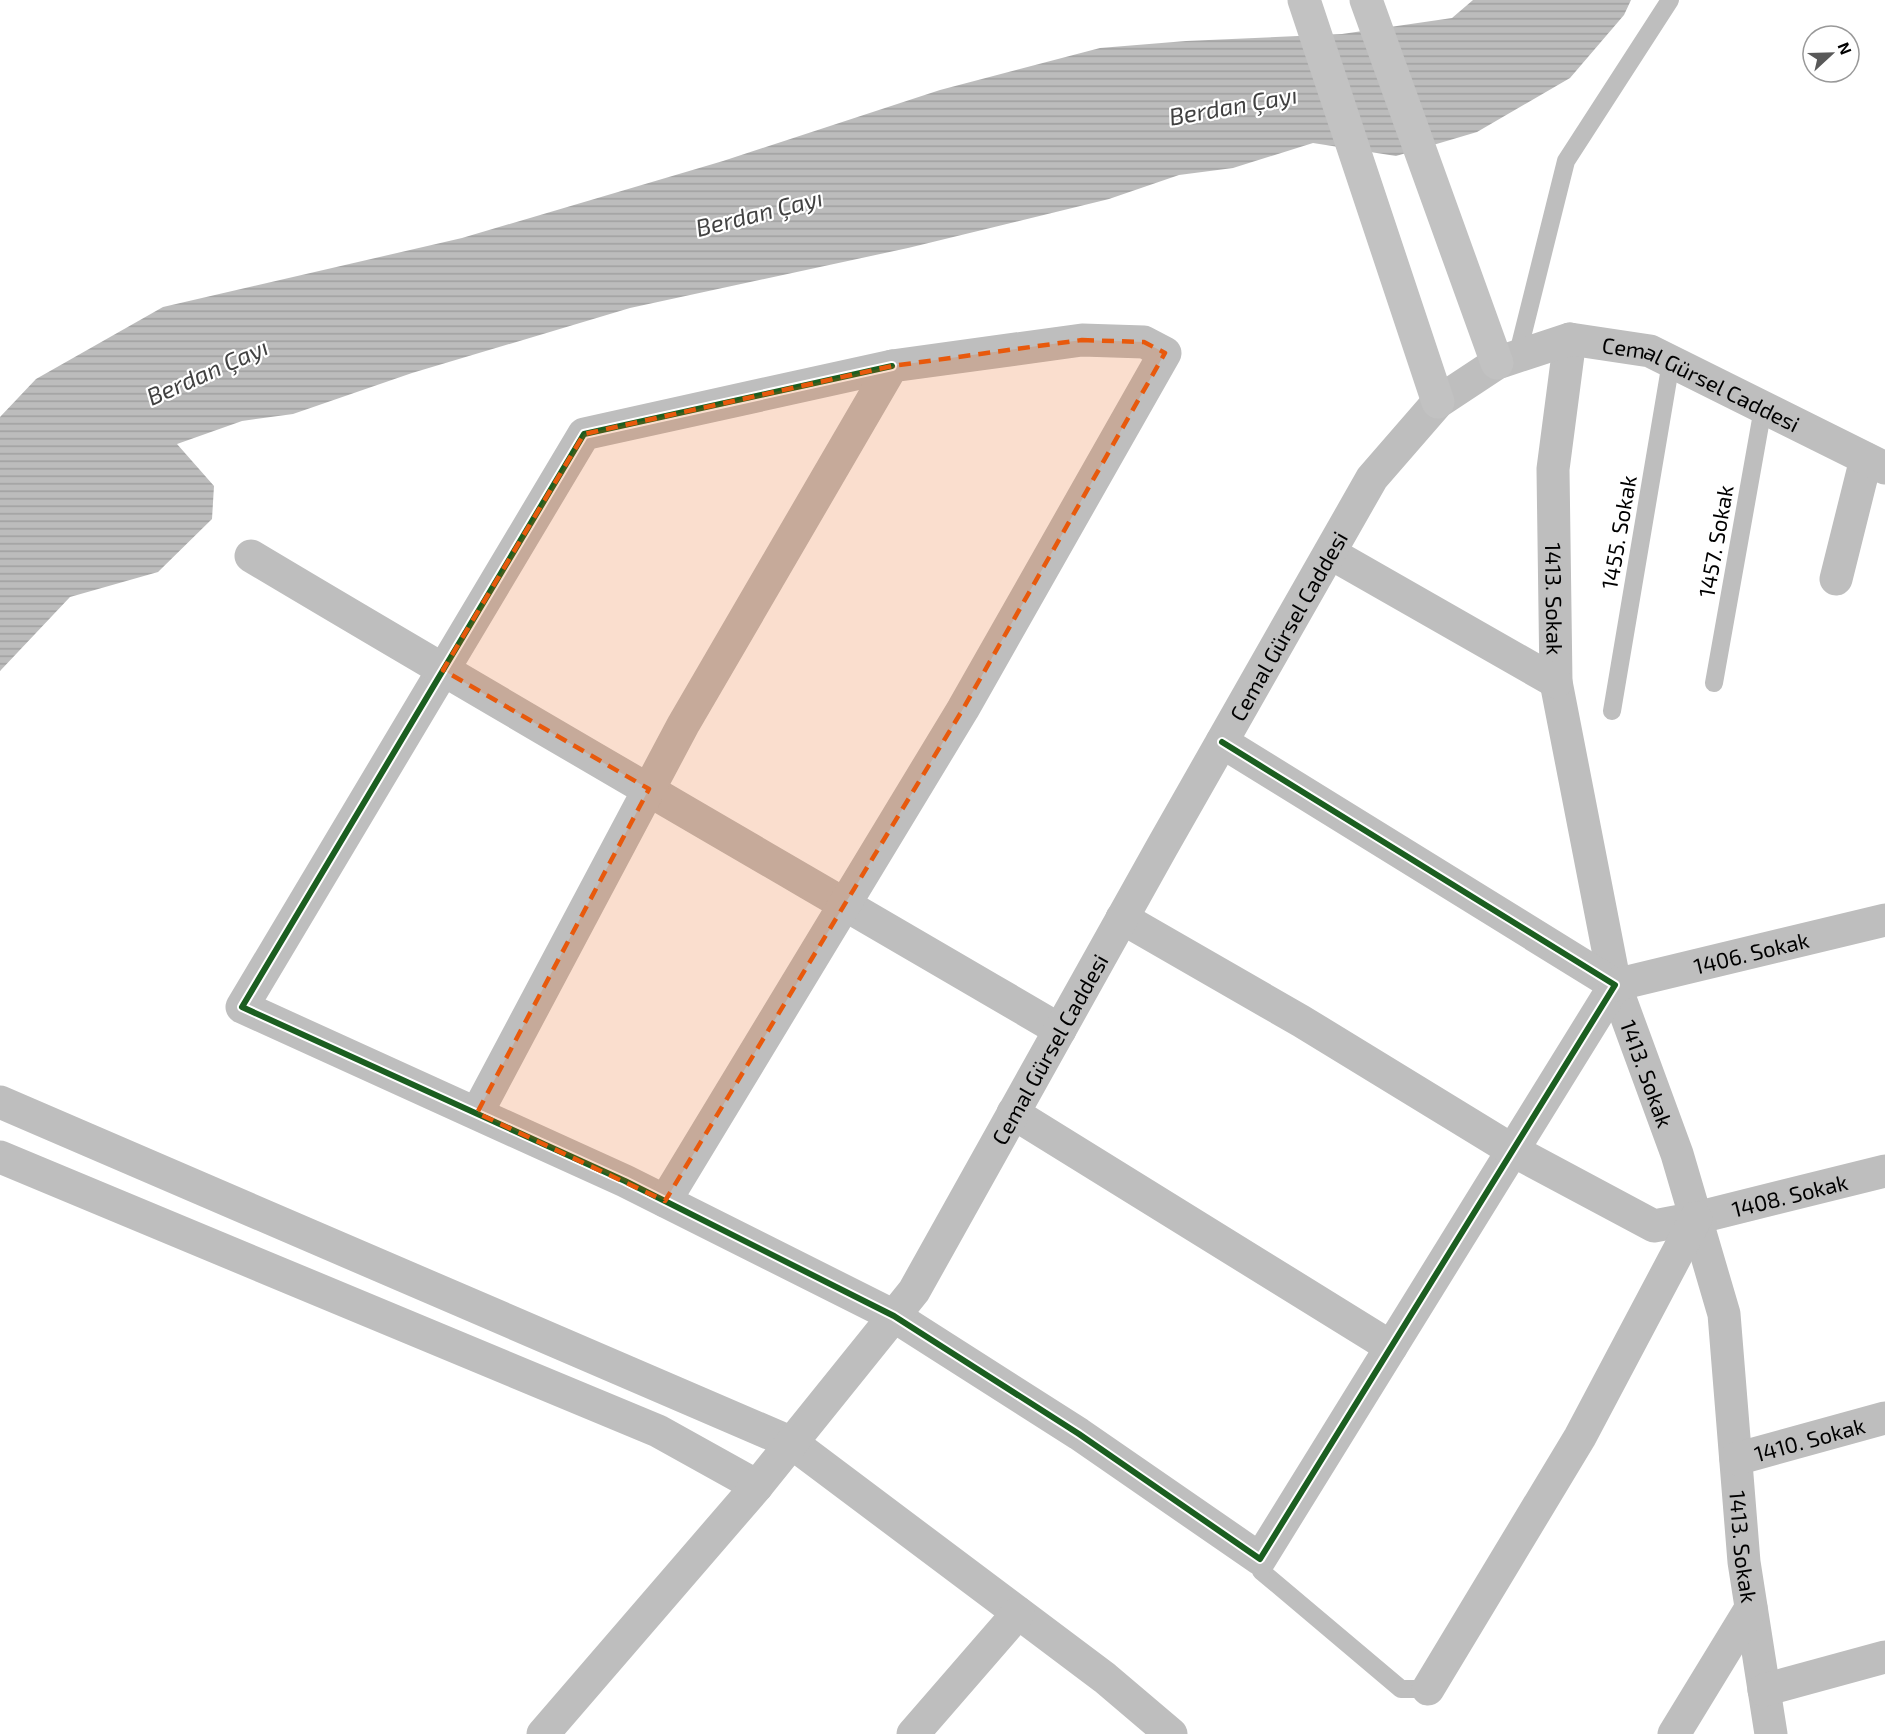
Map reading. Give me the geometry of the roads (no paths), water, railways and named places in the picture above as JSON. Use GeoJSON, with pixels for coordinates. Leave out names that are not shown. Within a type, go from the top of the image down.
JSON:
{"type":"FeatureCollection","features":[{"type":"Feature","properties":{"kind":"main road"},"geometry":{"type":"LineString","coordinates":[[1304,0],[1438,402]]}},
{"type":"Feature","properties":{"kind":"main road"},"geometry":{"type":"LineString","coordinates":[[1366,0],[1437,196],[1507,360]]}},
{"type":"Feature","properties":{"kind":"street","name":"Cemal Gürsel Caddesi"},"geometry":{"type":"LineString","coordinates":[[543,1734],[757,1486],[914,1291],[1122,918],[1372,478],[1438,402],[1507,360],[1570,339],[1650,351],[1875,464]]}},
{"type":"Feature","properties":{"kind":"street","name":"1413. Sokak"},"geometry":{"type":"LineString","coordinates":[[1570,339],[1553,469],[1556,682],[1615,985],[1677,1154],[1724,1314],[1744,1562],[1772,1734]]}},
{"type":"Feature","properties":{"kind":"street"},"geometry":{"type":"LineString","coordinates":[[664,1201],[963,709],[1165,353],[1144,342],[1082,340],[891,366],[584,434],[242,1007],[625,1181],[664,1201],[894,1316],[1079,1434],[1260,1559],[1615,985],[1222,742]]}},
{"type":"Feature","properties":{"kind":"street"},"geometry":{"type":"LineString","coordinates":[[477,1113],[683,725],[891,366]]}},
{"type":"Feature","properties":{"kind":"street"},"geometry":{"type":"LineString","coordinates":[[1836,579],[1875,464]]}},
{"type":"Feature","properties":{"kind":"street"},"geometry":{"type":"LineString","coordinates":[[1330,553],[1556,682]]}},
{"type":"Feature","properties":{"kind":"street"},"geometry":{"type":"LineString","coordinates":[[251,556],[1060,1030]]}},
{"type":"Feature","properties":{"kind":"street","name":"1408. Sokak"},"geometry":{"type":"LineString","coordinates":[[1122,918],[1301,1021],[1512,1150],[1654,1226],[1696,1218],[1885,1171]]}},
{"type":"Feature","properties":{"kind":"street","name":"1406. Sokak"},"geometry":{"type":"LineString","coordinates":[[1615,985],[1885,920]]}},
{"type":"Feature","properties":{"kind":"street"},"geometry":{"type":"LineString","coordinates":[[0,1102],[792,1443],[1105,1678],[1172,1734]]}},
{"type":"Feature","properties":{"kind":"street"},"geometry":{"type":"LineString","coordinates":[[1013,1113],[1391,1347]]}},
{"type":"Feature","properties":{"kind":"street"},"geometry":{"type":"LineString","coordinates":[[0,1157],[657,1431],[757,1486]]}},
{"type":"Feature","properties":{"kind":"street"},"geometry":{"type":"LineString","coordinates":[[1428,1689],[1580,1437],[1696,1218]]}},
{"type":"Feature","properties":{"kind":"street","name":"1410. Sokak"},"geometry":{"type":"LineString","coordinates":[[1736,1459],[1885,1418]]}},
{"type":"Feature","properties":{"kind":"street"},"geometry":{"type":"LineString","coordinates":[[1674,1734],[1751,1608]]}},
{"type":"Feature","properties":{"kind":"street"},"geometry":{"type":"LineString","coordinates":[[913,1734],[1018,1613]]}},
{"type":"Feature","properties":{"kind":"street"},"geometry":{"type":"LineString","coordinates":[[1764,1690],[1885,1657]]}},
{"type":"Feature","properties":{"kind":"lane"},"geometry":{"type":"LineString","coordinates":[[1507,360],[1566,161],[1670,0]]}},
{"type":"Feature","properties":{"kind":"lane","name":"1455. Sokak"},"geometry":{"type":"LineString","coordinates":[[1612,711],[1671,362]]}},
{"type":"Feature","properties":{"kind":"lane","name":"1457. Sokak"},"geometry":{"type":"LineString","coordinates":[[1714,683],[1763,408]]}},
{"type":"Feature","properties":{"kind":"lane"},"geometry":{"type":"LineString","coordinates":[[1260,1559],[1261,1571],[1401,1689],[1428,1689]]}},
{"type":"Feature","properties":{"kind":"water","name":"Berdan Çayı"},"geometry":{"type":"Polygon","coordinates":[[[1473,0],[1631,0],[1624,15],[1570,78],[1477,132],[1396,156],[1313,143],[1233,168],[1179,175],[1109,199],[908,248],[630,308],[412,373],[293,414],[242,421],[177,444],[214,486],[212,519],[158,572],[70,597],[0,671],[0,417],[36,379],[163,307],[462,238],[723,161],[940,90],[1100,48],[1186,41],[1342,34],[1452,18],[1473,0]]]}}]}
